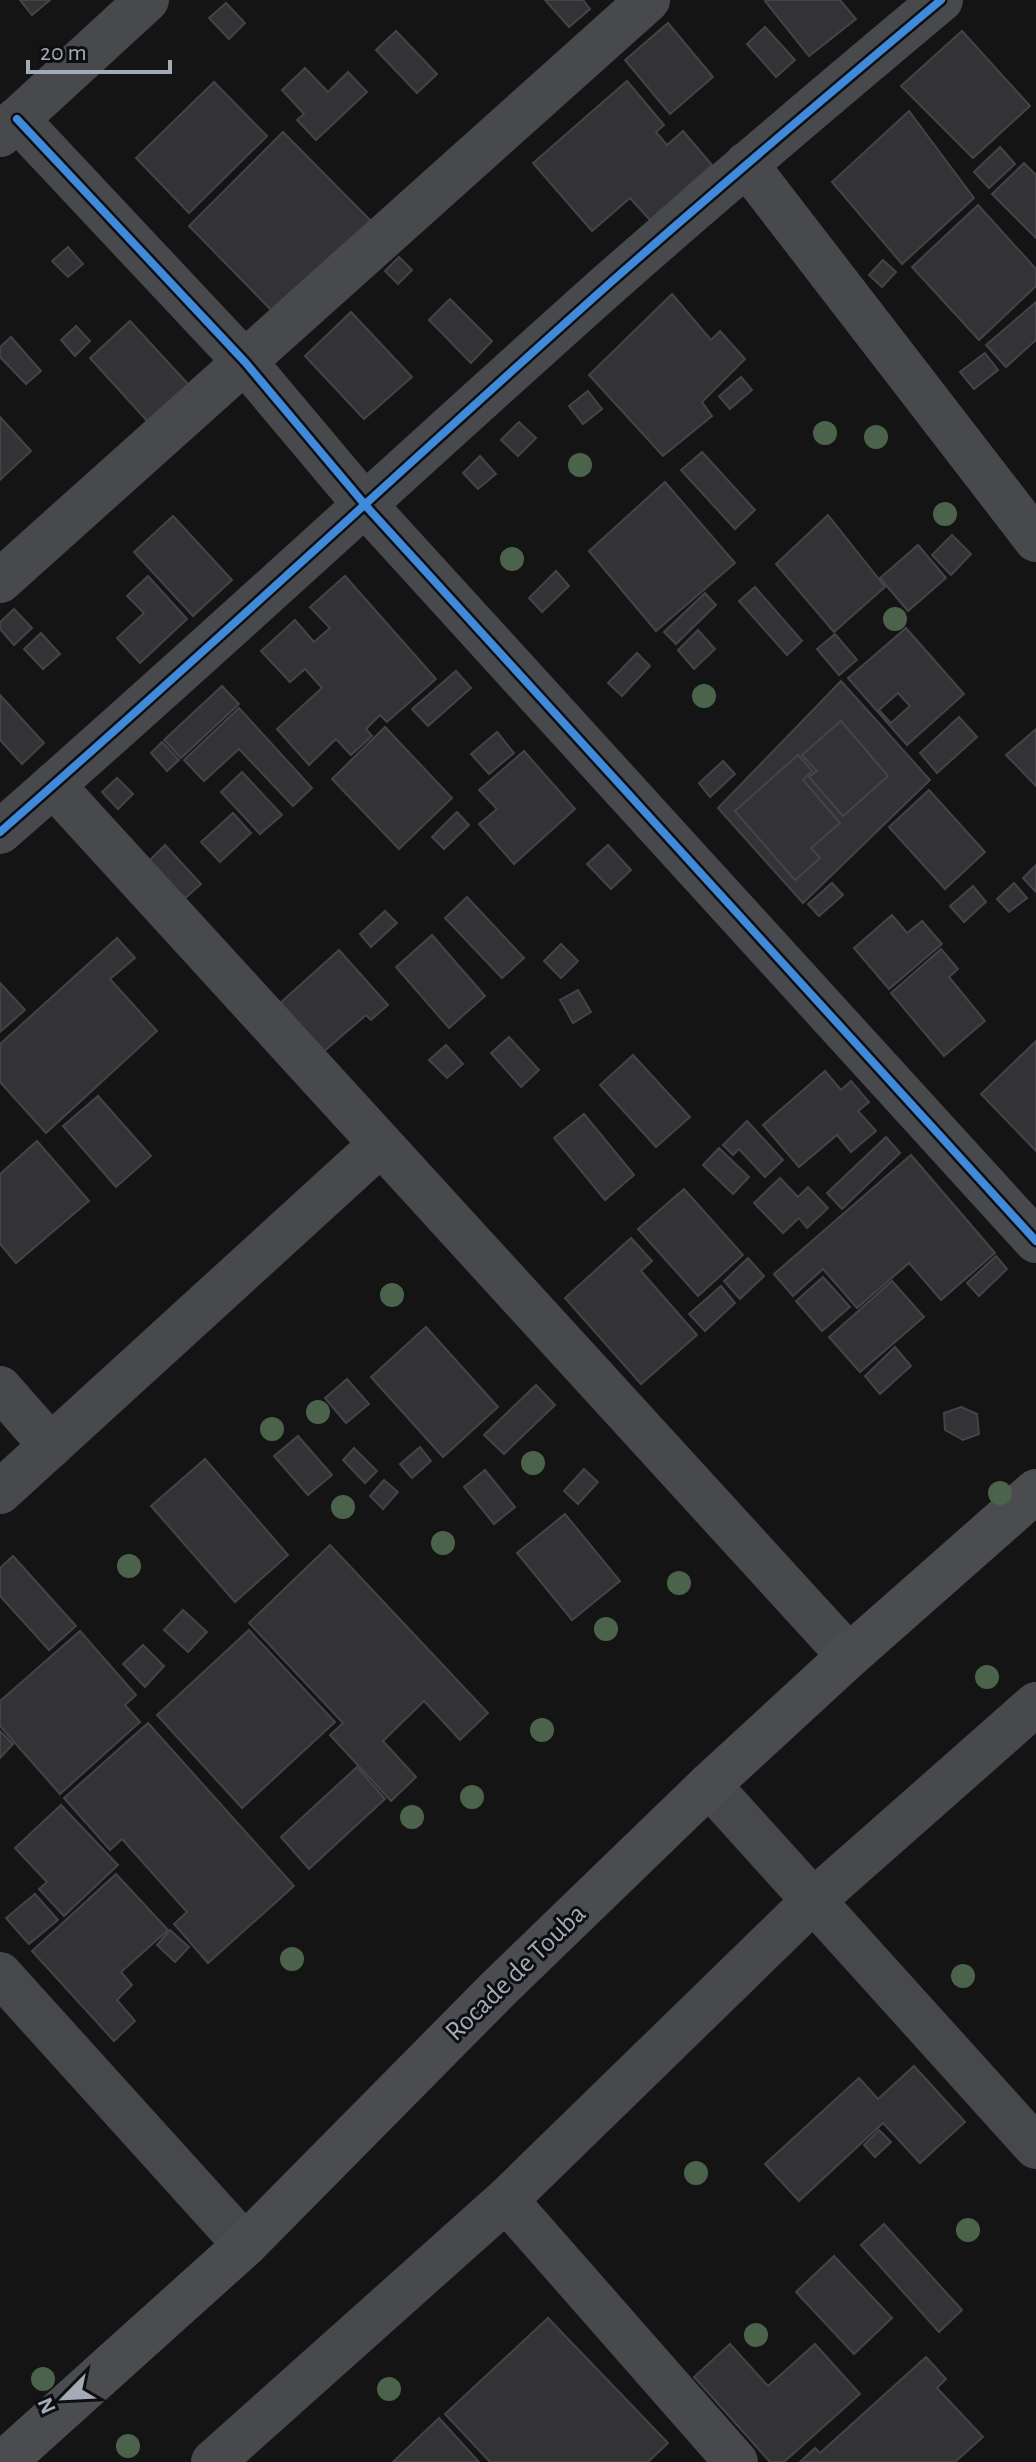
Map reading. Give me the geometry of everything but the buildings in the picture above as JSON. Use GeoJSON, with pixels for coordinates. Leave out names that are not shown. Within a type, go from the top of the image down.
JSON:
{"type":"FeatureCollection","features":[{"type":"Feature","properties":{"kind":"main road","name":"Rocade de Touba"},"geometry":{"type":"LineString","coordinates":[[4,2462],[245,2245],[497,1990],[709,1785],[1036,1491]]}},
{"type":"Feature","properties":{"kind":"street"},"geometry":{"type":"LineString","coordinates":[[147,0],[9,127],[245,362],[366,506],[1036,1241]]}},
{"type":"Feature","properties":{"kind":"street"},"geometry":{"type":"LineString","coordinates":[[0,581],[648,0]]}},
{"type":"Feature","properties":{"kind":"street"},"geometry":{"type":"LineString","coordinates":[[0,832],[366,506],[608,285],[941,0]]}},
{"type":"Feature","properties":{"kind":"street"},"geometry":{"type":"LineString","coordinates":[[746,164],[1036,540]]}},
{"type":"Feature","properties":{"kind":"street"},"geometry":{"type":"LineString","coordinates":[[53,785],[849,1656]]}},
{"type":"Feature","properties":{"kind":"street"},"geometry":{"type":"LineString","coordinates":[[0,1492],[381,1144]]}},
{"type":"Feature","properties":{"kind":"street"},"geometry":{"type":"LineString","coordinates":[[0,1388],[51,1446]]}},
{"type":"Feature","properties":{"kind":"street"},"geometry":{"type":"LineString","coordinates":[[213,2462],[506,2200],[814,1900],[1036,1704]]}},
{"type":"Feature","properties":{"kind":"street"},"geometry":{"type":"LineString","coordinates":[[709,1785],[1036,2147]]}},
{"type":"Feature","properties":{"kind":"street"},"geometry":{"type":"LineString","coordinates":[[0,1974],[245,2245]]}},
{"type":"Feature","properties":{"kind":"street"},"geometry":{"type":"LineString","coordinates":[[506,2200],[736,2462]]}},
{"type":"Feature","properties":{"kind":"cycle path"},"geometry":{"type":"LineString","coordinates":[[0,832],[610,283],[941,0]]}},
{"type":"Feature","properties":{"kind":"cycle path"},"geometry":{"type":"LineString","coordinates":[[17,119],[245,362],[366,506],[1036,1241]]}}]}
